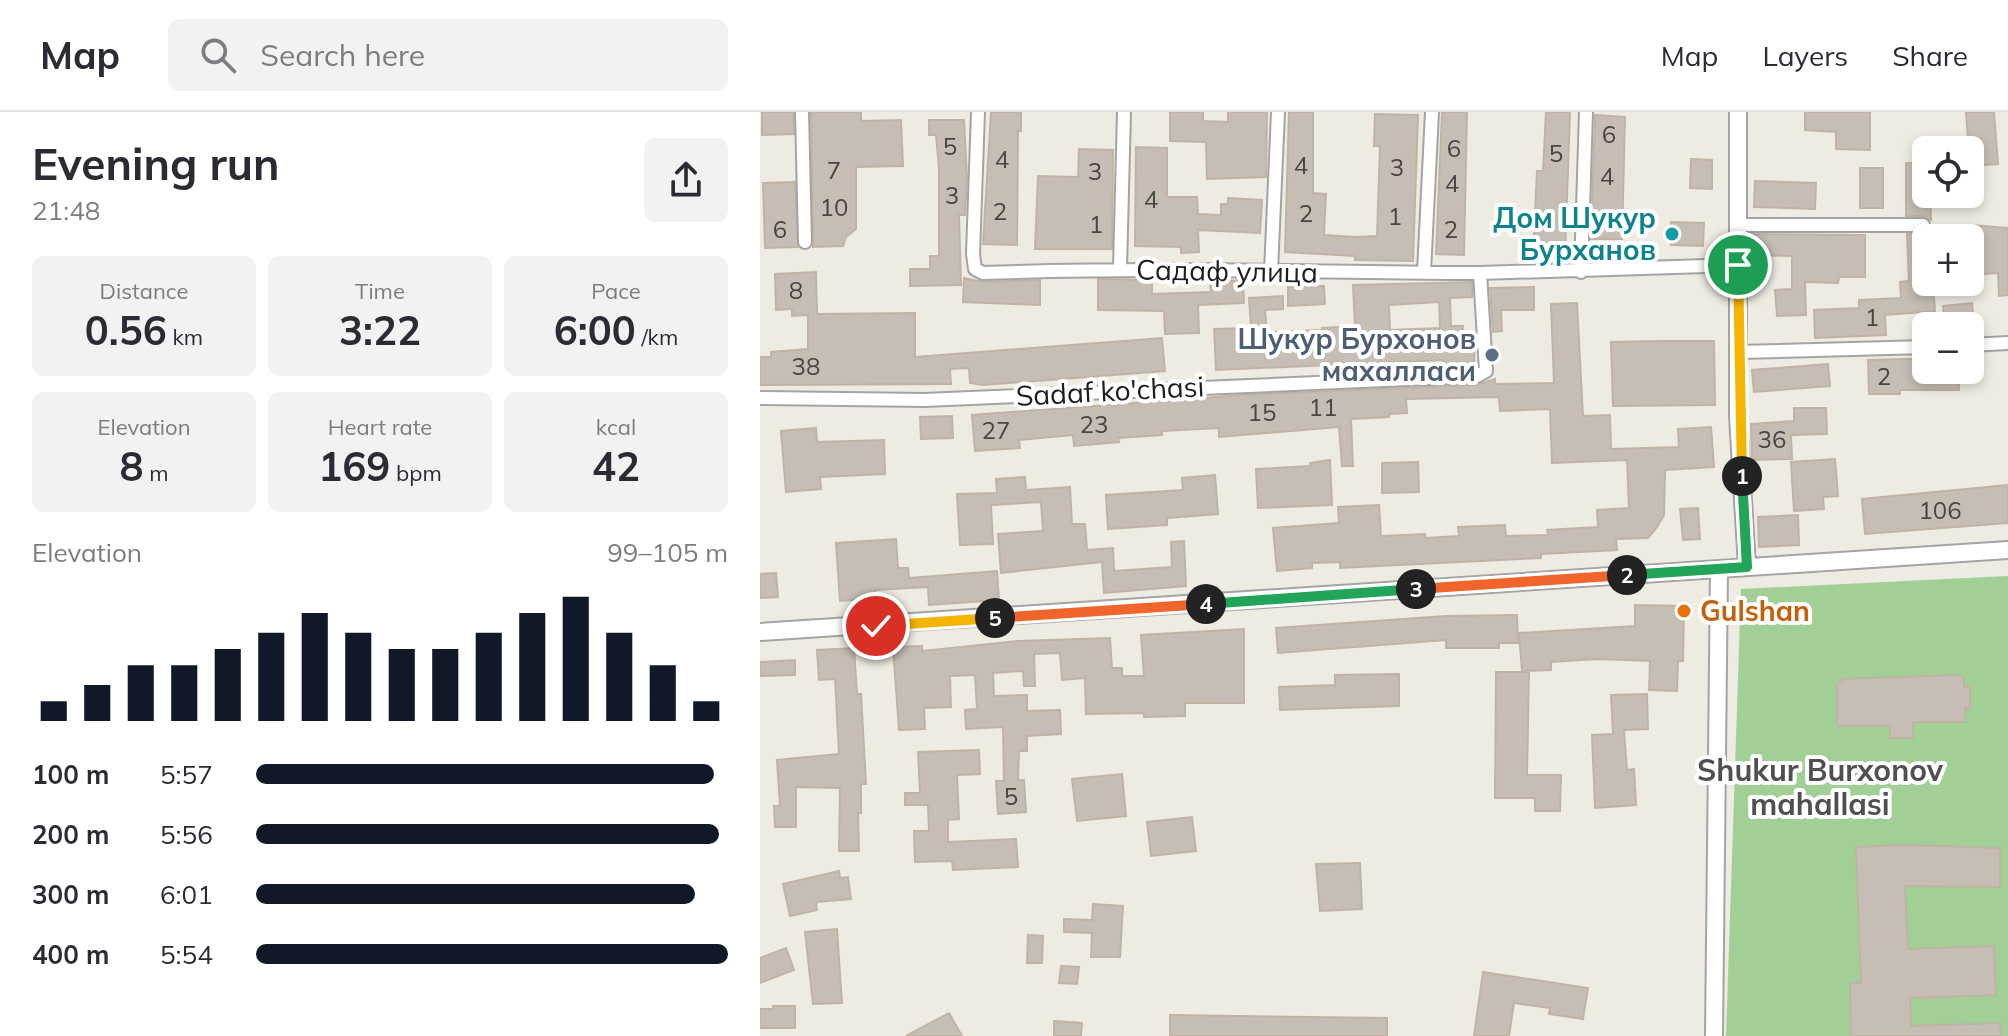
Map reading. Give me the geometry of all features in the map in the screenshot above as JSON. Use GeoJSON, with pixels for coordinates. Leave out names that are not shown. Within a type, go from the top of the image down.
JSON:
{"type":"FeatureCollection","features":[{"type":"Feature","properties":{"kind":"street"},"geometry":{"type":"LineString","coordinates":[[802,112],[805,242]]}},
{"type":"Feature","properties":{"kind":"street","name":"Садаф улица"},"geometry":{"type":"LineString","coordinates":[[978,112],[973,254],[975,269],[983,273],[1120,268],[1480,273]]}},
{"type":"Feature","properties":{"kind":"street"},"geometry":{"type":"LineString","coordinates":[[1120,268],[1124,112]]}},
{"type":"Feature","properties":{"kind":"street"},"geometry":{"type":"LineString","coordinates":[[1271,272],[1278,112]]}},
{"type":"Feature","properties":{"kind":"street"},"geometry":{"type":"LineString","coordinates":[[1424,272],[1432,112]]}},
{"type":"Feature","properties":{"kind":"street"},"geometry":{"type":"LineString","coordinates":[[1581,272],[1586,112]]}},
{"type":"Feature","properties":{"kind":"street"},"geometry":{"type":"LineString","coordinates":[[1738,112],[1738,416],[1747,567]]}},
{"type":"Feature","properties":{"kind":"street"},"geometry":{"type":"LineString","coordinates":[[1738,225],[1912,225]]}},
{"type":"Feature","properties":{"kind":"street"},"geometry":{"type":"LineString","coordinates":[[1480,273],[1738,265]]}},
{"type":"Feature","properties":{"kind":"street","name":"Sadaf ko'chasi"},"geometry":{"type":"LineString","coordinates":[[760,398],[924,400],[1477,376],[1486,371],[1480,273]]}},
{"type":"Feature","properties":{"kind":"street"},"geometry":{"type":"LineString","coordinates":[[1984,344],[2008,343]]}},
{"type":"Feature","properties":{"kind":"street"},"geometry":{"type":"LineString","coordinates":[[1738,352],[1912,347]]}},
{"type":"Feature","properties":{"kind":"street"},"geometry":{"type":"LineString","coordinates":[[760,632],[2008,550]]}},
{"type":"Feature","properties":{"kind":"street"},"geometry":{"type":"LineString","coordinates":[[1714,1036],[1719,569]]}},
{"type":"Feature","properties":{"kind":"green space"},"geometry":{"type":"Polygon","coordinates":[[[2008,576],[2008,1036],[1726,1036],[1741,589],[2008,576]]]}},
{"type":"Feature","properties":{"kind":"building"},"geometry":{"type":"Polygon","coordinates":[[[762,112],[793,112],[794,134],[762,135],[762,112]]]}},
{"type":"Feature","properties":{"kind":"building"},"geometry":{"type":"Polygon","coordinates":[[[811,112],[861,112],[861,121],[901,120],[903,166],[856,167],[856,229],[846,237],[843,246],[813,247],[811,112]]]}},
{"type":"Feature","properties":{"kind":"building"},"geometry":{"type":"Polygon","coordinates":[[[991,112],[1021,112],[1021,131],[1018,131],[1017,245],[983,244],[991,112]]]}},
{"type":"Feature","properties":{"kind":"building"},"geometry":{"type":"Polygon","coordinates":[[[1170,112],[1203,112],[1203,121],[1228,122],[1228,112],[1267,112],[1266,177],[1207,179],[1206,142],[1170,141],[1170,112]]]}},
{"type":"Feature","properties":{"kind":"building"},"geometry":{"type":"Polygon","coordinates":[[[1289,112],[1313,112],[1313,193],[1326,194],[1324,235],[1356,237],[1377,236],[1380,146],[1374,146],[1375,114],[1418,115],[1413,261],[1355,260],[1355,256],[1285,252],[1289,112]]]}},
{"type":"Feature","properties":{"kind":"building"},"geometry":{"type":"Polygon","coordinates":[[[1442,112],[1467,112],[1464,255],[1436,254],[1442,112]]]}},
{"type":"Feature","properties":{"kind":"building"},"geometry":{"type":"Polygon","coordinates":[[[1546,112],[1570,112],[1565,255],[1533,254],[1537,171],[1543,171],[1546,112]]]}},
{"type":"Feature","properties":{"kind":"building"},"geometry":{"type":"Polygon","coordinates":[[[1805,112],[1870,112],[1870,150],[1836,149],[1836,132],[1805,130],[1805,112]]]}},
{"type":"Feature","properties":{"kind":"building"},"geometry":{"type":"Polygon","coordinates":[[[1966,112],[1994,112],[1998,164],[1984,165],[1984,136],[1968,136],[1966,112]]]}},
{"type":"Feature","properties":{"kind":"building"},"geometry":{"type":"Polygon","coordinates":[[[1595,115],[1625,117],[1622,239],[1591,239],[1595,115]]]}},
{"type":"Feature","properties":{"kind":"building"},"geometry":{"type":"Polygon","coordinates":[[[929,120],[964,120],[967,178],[965,215],[959,215],[961,285],[910,286],[910,269],[930,269],[930,256],[939,256],[939,169],[936,135],[929,135],[929,120]]]}},
{"type":"Feature","properties":{"kind":"building"},"geometry":{"type":"Polygon","coordinates":[[[1136,147],[1167,148],[1167,197],[1197,197],[1198,214],[1221,215],[1221,204],[1228,204],[1228,198],[1262,200],[1260,233],[1198,230],[1199,252],[1181,253],[1181,247],[1135,246],[1136,147]]]}},
{"type":"Feature","properties":{"kind":"building"},"geometry":{"type":"Polygon","coordinates":[[[1079,149],[1113,150],[1112,249],[1035,249],[1038,176],[1078,177],[1079,149]]]}},
{"type":"Feature","properties":{"kind":"building"},"geometry":{"type":"Polygon","coordinates":[[[1691,159],[1712,160],[1712,189],[1690,188],[1691,159]]]}},
{"type":"Feature","properties":{"kind":"building"},"geometry":{"type":"Polygon","coordinates":[[[1906,163],[1912,163],[1912,208],[1931,208],[1931,220],[1924,216],[1906,216],[1906,163]]]}},
{"type":"Feature","properties":{"kind":"building"},"geometry":{"type":"Polygon","coordinates":[[[1860,168],[1883,168],[1883,208],[1860,208],[1860,168]]]}},
{"type":"Feature","properties":{"kind":"building"},"geometry":{"type":"Polygon","coordinates":[[[1755,181],[1816,183],[1815,209],[1754,207],[1755,181]]]}},
{"type":"Feature","properties":{"kind":"building"},"geometry":{"type":"Polygon","coordinates":[[[795,182],[798,247],[765,248],[763,183],[795,182]]]}},
{"type":"Feature","properties":{"kind":"building"},"geometry":{"type":"Polygon","coordinates":[[[1671,222],[1704,223],[1703,246],[1671,245],[1671,222]]]}},
{"type":"Feature","properties":{"kind":"building"},"geometry":{"type":"Polygon","coordinates":[[[1984,226],[2008,228],[2008,295],[1999,296],[1998,273],[1984,274],[1984,226]]]}},
{"type":"Feature","properties":{"kind":"building"},"geometry":{"type":"Polygon","coordinates":[[[1750,234],[1865,235],[1865,277],[1839,277],[1838,283],[1805,282],[1806,315],[1777,316],[1775,290],[1792,289],[1792,256],[1750,255],[1750,234]]]}},
{"type":"Feature","properties":{"kind":"building"},"geometry":{"type":"Polygon","coordinates":[[[1907,234],[1912,234],[1912,296],[1934,296],[1935,311],[1885,315],[1886,335],[1815,338],[1814,310],[1859,308],[1859,300],[1901,298],[1900,282],[1909,281],[1907,234]]]}},
{"type":"Feature","properties":{"kind":"building"},"geometry":{"type":"Polygon","coordinates":[[[816,272],[817,314],[915,313],[915,357],[1162,338],[1165,371],[982,385],[970,383],[969,368],[950,369],[951,384],[760,385],[760,357],[771,357],[771,352],[808,349],[808,315],[792,316],[792,309],[776,310],[775,274],[816,272]]]}},
{"type":"Feature","properties":{"kind":"building"},"geometry":{"type":"Polygon","coordinates":[[[964,278],[983,282],[1040,280],[1040,305],[963,302],[964,278]]]}},
{"type":"Feature","properties":{"kind":"building"},"geometry":{"type":"Polygon","coordinates":[[[1098,279],[1152,280],[1152,294],[1211,292],[1210,282],[1243,280],[1244,303],[1198,305],[1199,333],[1165,334],[1164,311],[1098,310],[1098,279]]]}},
{"type":"Feature","properties":{"kind":"building"},"geometry":{"type":"Polygon","coordinates":[[[1472,282],[1472,297],[1450,298],[1451,326],[1463,326],[1463,337],[1475,336],[1474,367],[1445,368],[1444,360],[1216,370],[1214,329],[1251,328],[1249,298],[1283,296],[1283,309],[1265,310],[1267,332],[1355,326],[1353,285],[1472,282]],[[1439,302],[1389,305],[1390,330],[1440,328],[1439,302]]]}},
{"type":"Feature","properties":{"kind":"building"},"geometry":{"type":"Polygon","coordinates":[[[1324,286],[1325,304],[1288,306],[1288,287],[1324,286]]]}},
{"type":"Feature","properties":{"kind":"building"},"geometry":{"type":"Polygon","coordinates":[[[1534,287],[1534,310],[1501,310],[1502,331],[1493,332],[1490,288],[1534,287]]]}},
{"type":"Feature","properties":{"kind":"building"},"geometry":{"type":"Polygon","coordinates":[[[1577,303],[1583,416],[1610,415],[1611,449],[1679,447],[1678,429],[1711,427],[1714,467],[1665,470],[1664,515],[1657,527],[1648,538],[1616,539],[1617,550],[1541,554],[1541,558],[1340,568],[1340,562],[1312,563],[1312,568],[1277,571],[1273,528],[1339,523],[1338,507],[1379,505],[1381,536],[1425,534],[1425,538],[1459,536],[1458,527],[1505,525],[1506,536],[1548,535],[1547,530],[1598,527],[1597,510],[1629,508],[1627,460],[1552,463],[1550,409],[1500,411],[1499,397],[1406,399],[1407,413],[1351,419],[1353,466],[1342,466],[1339,427],[1219,437],[1219,428],[1162,431],[1162,435],[1118,438],[1119,442],[1074,446],[1073,435],[1019,440],[1020,448],[975,451],[972,415],[1242,395],[1477,385],[1495,379],[1495,384],[1554,383],[1551,304],[1577,303]]]}},
{"type":"Feature","properties":{"kind":"building"},"geometry":{"type":"Polygon","coordinates":[[[1972,303],[1973,312],[1944,312],[1943,306],[1972,303]]]}},
{"type":"Feature","properties":{"kind":"building"},"geometry":{"type":"Polygon","coordinates":[[[1714,341],[1715,405],[1613,406],[1611,342],[1714,341]]]}},
{"type":"Feature","properties":{"kind":"building"},"geometry":{"type":"Polygon","coordinates":[[[1912,359],[1912,384],[1959,384],[1959,390],[1900,390],[1900,394],[1869,394],[1868,360],[1912,359]]]}},
{"type":"Feature","properties":{"kind":"building"},"geometry":{"type":"Polygon","coordinates":[[[1828,364],[1830,386],[1754,392],[1752,370],[1828,364]]]}},
{"type":"Feature","properties":{"kind":"building"},"geometry":{"type":"Polygon","coordinates":[[[1794,408],[1826,408],[1827,434],[1791,435],[1792,459],[1752,460],[1751,424],[1794,421],[1794,408]]]}},
{"type":"Feature","properties":{"kind":"building"},"geometry":{"type":"Polygon","coordinates":[[[952,416],[953,438],[921,439],[920,417],[952,416]]]}},
{"type":"Feature","properties":{"kind":"building"},"geometry":{"type":"Polygon","coordinates":[[[816,428],[817,442],[884,440],[885,474],[820,477],[821,489],[786,492],[781,431],[816,428]]]}},
{"type":"Feature","properties":{"kind":"building"},"geometry":{"type":"Polygon","coordinates":[[[1835,459],[1838,496],[1823,497],[1824,509],[1794,511],[1791,462],[1835,459]]]}},
{"type":"Feature","properties":{"kind":"building"},"geometry":{"type":"Polygon","coordinates":[[[1330,460],[1332,505],[1258,508],[1256,469],[1311,466],[1310,463],[1330,460]]]}},
{"type":"Feature","properties":{"kind":"building"},"geometry":{"type":"Polygon","coordinates":[[[1418,462],[1419,492],[1382,493],[1382,463],[1418,462]]]}},
{"type":"Feature","properties":{"kind":"building"},"geometry":{"type":"Polygon","coordinates":[[[1215,475],[1218,514],[1167,518],[1167,525],[1108,529],[1106,495],[1183,490],[1182,478],[1215,475]]]}},
{"type":"Feature","properties":{"kind":"building"},"geometry":{"type":"Polygon","coordinates":[[[1025,477],[1026,490],[1070,487],[1072,524],[1085,524],[1087,550],[1113,548],[1114,571],[1172,567],[1171,542],[1184,541],[1186,586],[1104,593],[1102,562],[1001,573],[998,534],[1043,531],[1041,502],[991,505],[993,544],[960,545],[957,494],[997,493],[996,479],[1025,477]]]}},
{"type":"Feature","properties":{"kind":"building"},"geometry":{"type":"Polygon","coordinates":[[[2008,485],[2008,523],[1865,534],[1862,499],[2008,485]]]}},
{"type":"Feature","properties":{"kind":"building"},"geometry":{"type":"Polygon","coordinates":[[[1698,508],[1700,539],[1683,540],[1680,509],[1698,508]]]}},
{"type":"Feature","properties":{"kind":"building"},"geometry":{"type":"Polygon","coordinates":[[[1798,515],[1799,545],[1759,547],[1758,517],[1798,515]]]}},
{"type":"Feature","properties":{"kind":"building"},"geometry":{"type":"Polygon","coordinates":[[[896,539],[898,568],[908,568],[909,578],[997,571],[999,600],[929,605],[928,587],[875,590],[875,598],[840,601],[836,543],[896,539]]]}},
{"type":"Feature","properties":{"kind":"building"},"geometry":{"type":"Polygon","coordinates":[[[776,573],[778,597],[760,598],[760,574],[776,573]]]}},
{"type":"Feature","properties":{"kind":"building"},"geometry":{"type":"Polygon","coordinates":[[[1635,605],[1684,606],[1683,661],[1678,661],[1677,691],[1649,690],[1650,661],[1598,659],[1551,662],[1551,670],[1522,671],[1519,633],[1635,626],[1635,605]]]}},
{"type":"Feature","properties":{"kind":"building"},"geometry":{"type":"Polygon","coordinates":[[[1517,615],[1518,643],[1499,643],[1499,648],[1446,648],[1446,640],[1278,653],[1276,628],[1446,616],[1517,615]]]}},
{"type":"Feature","properties":{"kind":"building"},"geometry":{"type":"Polygon","coordinates":[[[1244,629],[1244,703],[1185,703],[1185,716],[1086,714],[1085,678],[1062,680],[1060,653],[1034,654],[1035,686],[1024,686],[1023,671],[993,673],[994,696],[1027,695],[1027,711],[1060,710],[1061,734],[1027,736],[1027,751],[1019,751],[1018,780],[1024,780],[1026,812],[998,814],[996,781],[1004,781],[1003,727],[966,729],[965,710],[977,709],[975,675],[950,676],[951,707],[924,708],[925,729],[899,730],[893,647],[922,646],[922,651],[1018,641],[1110,638],[1112,668],[1122,668],[1122,676],[1144,676],[1141,635],[1244,629]]]}},
{"type":"Feature","properties":{"kind":"building"},"geometry":{"type":"Polygon","coordinates":[[[854,648],[857,694],[861,694],[866,784],[861,784],[859,851],[839,851],[840,788],[796,787],[796,827],[775,827],[774,806],[780,806],[777,760],[839,754],[835,679],[819,680],[817,650],[854,648]]]}},
{"type":"Feature","properties":{"kind":"building"},"geometry":{"type":"Polygon","coordinates":[[[795,660],[795,675],[760,676],[760,662],[795,660]]]}},
{"type":"Feature","properties":{"kind":"building"},"geometry":{"type":"Polygon","coordinates":[[[1496,672],[1529,672],[1527,775],[1561,775],[1560,811],[1535,811],[1535,798],[1495,798],[1496,672]]]}},
{"type":"Feature","properties":{"kind":"building"},"geometry":{"type":"Polygon","coordinates":[[[1399,674],[1399,706],[1280,710],[1279,687],[1335,685],[1335,675],[1399,674]]]}},
{"type":"Feature","properties":{"kind":"building"},"geometry":{"type":"Polygon","coordinates":[[[1959,675],[1964,678],[1964,687],[1970,687],[1970,708],[1965,708],[1965,722],[1913,722],[1913,738],[1890,738],[1890,726],[1837,726],[1837,685],[1842,679],[1959,675]]]}},
{"type":"Feature","properties":{"kind":"building"},"geometry":{"type":"Polygon","coordinates":[[[1647,694],[1648,729],[1624,730],[1627,770],[1634,769],[1636,805],[1595,808],[1592,735],[1613,734],[1611,695],[1647,694]]]}},
{"type":"Feature","properties":{"kind":"building"},"geometry":{"type":"Polygon","coordinates":[[[979,750],[980,774],[957,775],[959,819],[948,820],[948,842],[1016,839],[1018,867],[953,870],[952,861],[915,862],[914,831],[929,831],[928,805],[905,805],[905,793],[920,793],[918,752],[979,750]]]}},
{"type":"Feature","properties":{"kind":"building"},"geometry":{"type":"Polygon","coordinates":[[[1122,774],[1126,816],[1077,821],[1072,779],[1122,774]]]}},
{"type":"Feature","properties":{"kind":"building"},"geometry":{"type":"Polygon","coordinates":[[[1192,817],[1196,851],[1151,856],[1147,822],[1192,817]]]}},
{"type":"Feature","properties":{"kind":"building"},"geometry":{"type":"Polygon","coordinates":[[[1856,847],[2000,848],[2000,887],[1905,886],[1908,949],[1994,946],[1996,995],[1910,998],[1911,1026],[2000,1023],[2001,1036],[1851,1036],[1850,983],[1861,983],[1856,847]]]}},
{"type":"Feature","properties":{"kind":"building"},"geometry":{"type":"Polygon","coordinates":[[[1360,863],[1362,909],[1320,911],[1316,864],[1360,863]]]}},
{"type":"Feature","properties":{"kind":"building"},"geometry":{"type":"Polygon","coordinates":[[[839,871],[840,878],[848,877],[851,899],[816,902],[817,910],[790,916],[783,884],[839,871]]]}},
{"type":"Feature","properties":{"kind":"building"},"geometry":{"type":"Polygon","coordinates":[[[1093,904],[1123,906],[1120,957],[1091,957],[1092,933],[1064,932],[1064,919],[1092,920],[1093,904]]]}},
{"type":"Feature","properties":{"kind":"building"},"geometry":{"type":"Polygon","coordinates":[[[837,929],[842,1003],[813,1004],[805,932],[837,929]]]}},
{"type":"Feature","properties":{"kind":"building"},"geometry":{"type":"Polygon","coordinates":[[[1028,935],[1043,936],[1042,963],[1027,963],[1028,935]]]}},
{"type":"Feature","properties":{"kind":"building"},"geometry":{"type":"Polygon","coordinates":[[[786,948],[794,970],[760,983],[760,958],[786,948]]]}},
{"type":"Feature","properties":{"kind":"building"},"geometry":{"type":"Polygon","coordinates":[[[1061,966],[1079,967],[1077,984],[1059,983],[1061,966]]]}},
{"type":"Feature","properties":{"kind":"building"},"geometry":{"type":"Polygon","coordinates":[[[1483,972],[1588,988],[1583,1019],[1549,1014],[1550,1008],[1514,1003],[1509,1036],[1474,1036],[1483,972]]]}},
{"type":"Feature","properties":{"kind":"building"},"geometry":{"type":"Polygon","coordinates":[[[773,1006],[795,1006],[795,1028],[760,1028],[760,1009],[773,1009],[773,1006]]]}},
{"type":"Feature","properties":{"kind":"building"},"geometry":{"type":"Polygon","coordinates":[[[949,1013],[962,1036],[906,1036],[949,1013]]]}},
{"type":"Feature","properties":{"kind":"building"},"geometry":{"type":"Polygon","coordinates":[[[1170,1015],[1387,1018],[1387,1036],[1170,1036],[1170,1015]]]}},
{"type":"Feature","properties":{"kind":"building"},"geometry":{"type":"Polygon","coordinates":[[[1054,1021],[1082,1023],[1081,1036],[1054,1036],[1054,1021]]]}},
{"type":"Feature","properties":{"kind":"place","name":"Дом Шукур Бурханов"},"geometry":{"type":"Point","coordinates":[1672,234]}},
{"type":"Feature","properties":{"kind":"place","name":"Шукур Бурхонов махалласи"},"geometry":{"type":"Point","coordinates":[1492,355]}},
{"type":"Feature","properties":{"kind":"place","name":"Gulshan"},"geometry":{"type":"Point","coordinates":[1684,611]}},
{"type":"Feature","properties":{"kind":"district","name":"Shukur Burxonov mahallasi"},"geometry":{"type":"Point","coordinates":[1820,788]}},
{"type":"Feature","properties":{"kind":"route"},"geometry":{"type":"LineString","coordinates":[[876,626],[1747,567],[1738,416],[1738,265]]}}]}
